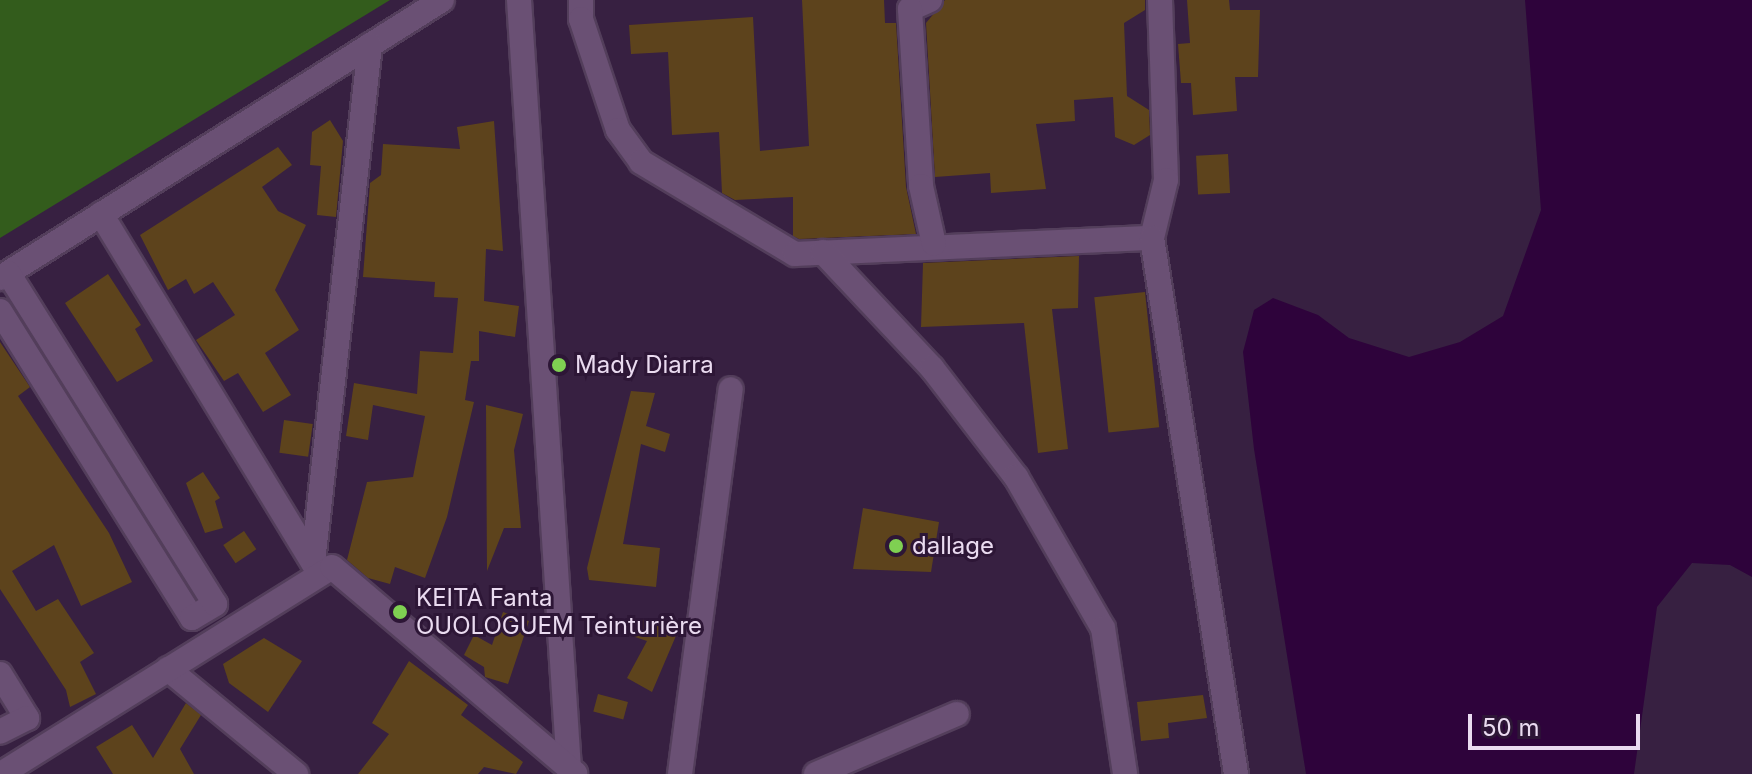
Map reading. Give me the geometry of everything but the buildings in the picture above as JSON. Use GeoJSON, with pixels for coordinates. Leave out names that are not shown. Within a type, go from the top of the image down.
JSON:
{"type":"FeatureCollection","features":[{"type":"Feature","properties":{"kind":"street"},"geometry":{"type":"LineString","coordinates":[[0,311],[192,618],[215,604],[4,276],[442,0]]}},
{"type":"Feature","properties":{"kind":"street"},"geometry":{"type":"LineString","coordinates":[[519,0],[573,772]]}},
{"type":"Feature","properties":{"kind":"street"},"geometry":{"type":"LineString","coordinates":[[581,0],[581,19],[618,130],[641,162],[795,254],[934,244],[1152,238]]}},
{"type":"Feature","properties":{"kind":"street"},"geometry":{"type":"LineString","coordinates":[[930,0],[910,9],[921,186],[934,244]]}},
{"type":"Feature","properties":{"kind":"street"},"geometry":{"type":"LineString","coordinates":[[1160,0],[1166,180],[1152,238],[1236,774]]}},
{"type":"Feature","properties":{"kind":"street"},"geometry":{"type":"LineString","coordinates":[[317,568],[370,45]]}},
{"type":"Feature","properties":{"kind":"street"},"geometry":{"type":"LineString","coordinates":[[101,214],[317,568]]}},
{"type":"Feature","properties":{"kind":"street"},"geometry":{"type":"LineString","coordinates":[[823,252],[932,368],[1016,477],[1103,628],[1125,774]]}},
{"type":"Feature","properties":{"kind":"street"},"geometry":{"type":"LineString","coordinates":[[680,774],[731,389]]}},
{"type":"Feature","properties":{"kind":"street"},"geometry":{"type":"LineString","coordinates":[[1,774],[168,669],[317,568],[332,567],[573,772]]}},
{"type":"Feature","properties":{"kind":"street"},"geometry":{"type":"LineString","coordinates":[[168,669],[296,774]]}},
{"type":"Feature","properties":{"kind":"street"},"geometry":{"type":"LineString","coordinates":[[0,674],[27,718],[0,732]]}},
{"type":"Feature","properties":{"kind":"street"},"geometry":{"type":"LineString","coordinates":[[816,774],[957,714]]}},
{"type":"Feature","properties":{"kind":"green space"},"geometry":{"type":"Polygon","coordinates":[[[0,0],[390,0],[0,238],[0,0]]]}},
{"type":"Feature","properties":{"kind":"shaded area"},"geometry":{"type":"Polygon","coordinates":[[[1525,0],[1752,0],[1752,577],[1730,565],[1692,563],[1657,607],[1634,774],[1306,774],[1254,449],[1243,352],[1254,310],[1273,298],[1318,315],[1349,338],[1409,357],[1460,342],[1503,316],[1541,210],[1525,0]]]}},
{"type":"Feature","properties":{"kind":"place","name":"Mady Diarra"},"geometry":{"type":"Point","coordinates":[559,365]}},
{"type":"Feature","properties":{"kind":"place","name":"dallage"},"geometry":{"type":"Point","coordinates":[896,546]}},
{"type":"Feature","properties":{"kind":"place","name":"KEITA Fanta OUOLOGUEM Teinturière"},"geometry":{"type":"Point","coordinates":[400,612]}}]}
